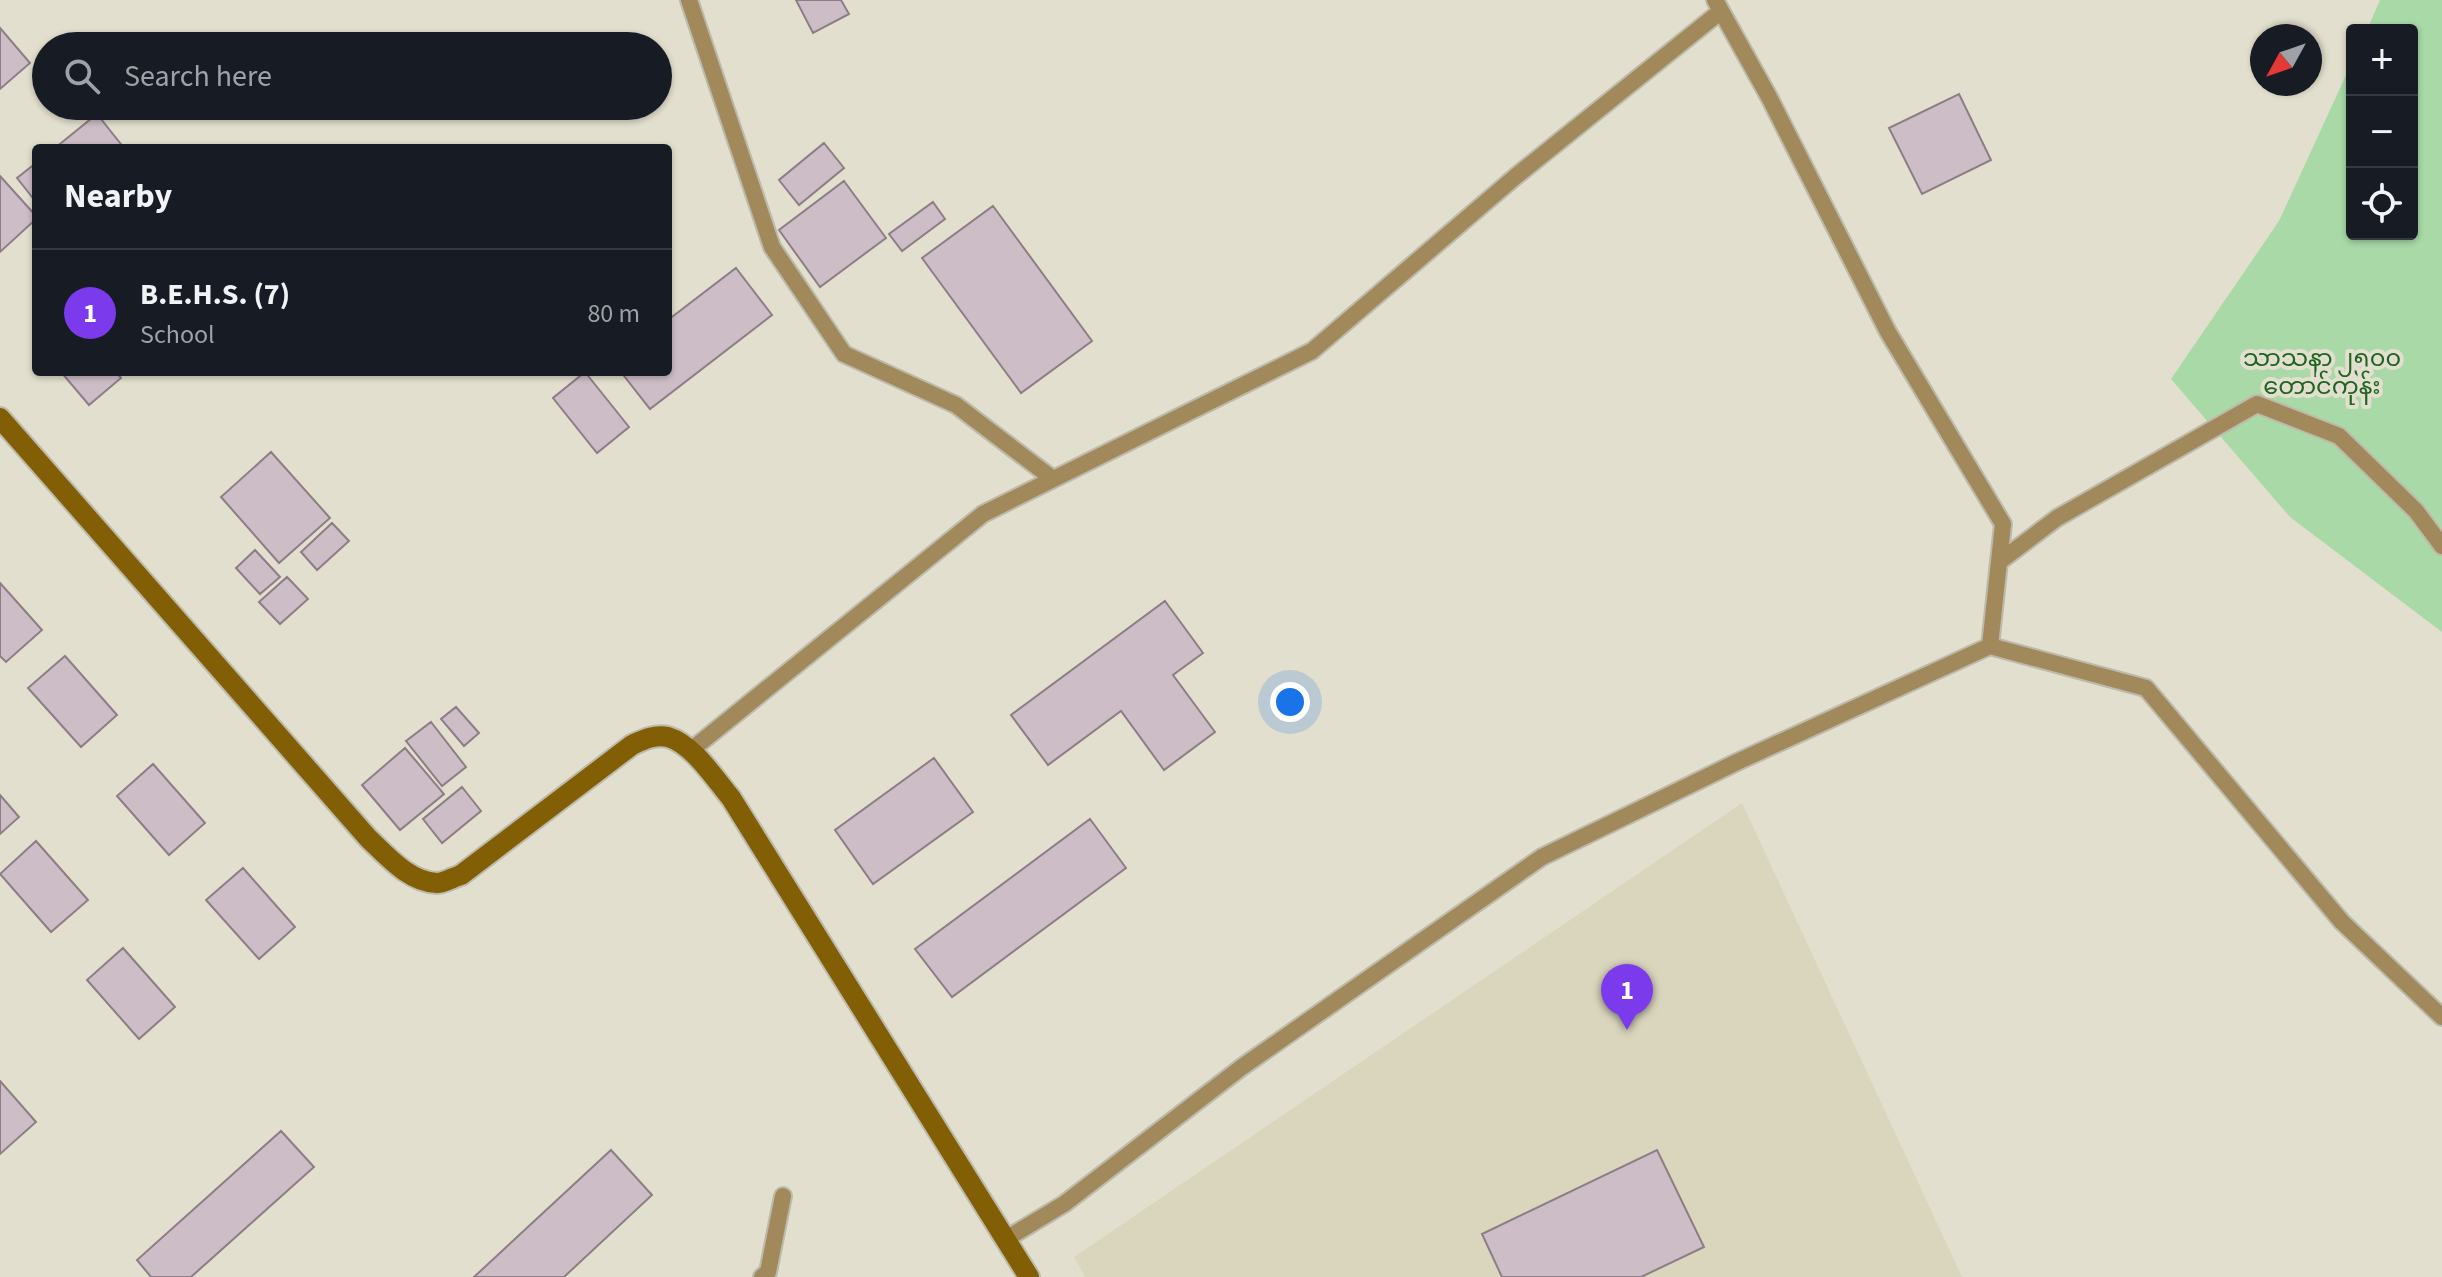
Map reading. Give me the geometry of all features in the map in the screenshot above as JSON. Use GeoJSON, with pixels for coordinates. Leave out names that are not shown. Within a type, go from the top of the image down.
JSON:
{"type":"FeatureCollection","features":[{"type":"Feature","properties":{"kind":"street"},"geometry":{"type":"LineString","coordinates":[[0,418],[368,838],[395,864],[416,878],[439,883],[461,875],[632,745],[653,737],[668,737],[690,751],[731,798],[1029,1277]]}},
{"type":"Feature","properties":{"kind":"lane"},"geometry":{"type":"LineString","coordinates":[[689,0],[772,247],[844,354],[956,405],[1053,479]]}},
{"type":"Feature","properties":{"kind":"lane"},"geometry":{"type":"LineString","coordinates":[[690,751],[983,514],[1312,351],[1718,5],[1769,97],[1888,332],[2003,524],[1990,646]]}},
{"type":"Feature","properties":{"kind":"lane"},"geometry":{"type":"LineString","coordinates":[[1999,562],[2057,518],[2257,404],[2339,436],[2416,511],[2442,546]]}},
{"type":"Feature","properties":{"kind":"lane"},"geometry":{"type":"LineString","coordinates":[[1006,1239],[1064,1204],[1242,1067],[1542,857],[1737,762],[1990,646],[2146,688],[2342,922],[2442,1017]]}},
{"type":"Feature","properties":{"kind":"lane"},"geometry":{"type":"LineString","coordinates":[[762,1277],[768,1272],[783,1196]]}},
{"type":"Feature","properties":{"kind":"shaded area"},"geometry":{"type":"Polygon","coordinates":[[[1742,803],[1962,1277],[1085,1277],[1074,1257],[1742,803]]]}},
{"type":"Feature","properties":{"kind":"green space","name":"သာသနာ ၂၅၀၀ တောင်ကုန်း"},"geometry":{"type":"Polygon","coordinates":[[[2380,0],[2442,0],[2442,632],[2290,517],[2171,379],[2279,221],[2346,75],[2346,240],[2418,240],[2418,24],[2370,24],[2380,0]]]}},
{"type":"Feature","properties":{"kind":"building"},"geometry":{"type":"Polygon","coordinates":[[[796,0],[841,0],[849,14],[813,33],[796,0]]]}},
{"type":"Feature","properties":{"kind":"building"},"geometry":{"type":"Polygon","coordinates":[[[0,28],[30,63],[0,89],[0,28]]]}},
{"type":"Feature","properties":{"kind":"building"},"geometry":{"type":"Polygon","coordinates":[[[1959,94],[1991,160],[1922,194],[1889,128],[1959,94]]]}},
{"type":"Feature","properties":{"kind":"building"},"geometry":{"type":"Polygon","coordinates":[[[90,120],[102,120],[121,144],[60,144],[90,120]]]}},
{"type":"Feature","properties":{"kind":"building"},"geometry":{"type":"Polygon","coordinates":[[[824,143],[844,168],[799,205],[779,180],[824,143]]]}},
{"type":"Feature","properties":{"kind":"building"},"geometry":{"type":"Polygon","coordinates":[[[32,166],[32,197],[17,178],[32,166]]]}},
{"type":"Feature","properties":{"kind":"building"},"geometry":{"type":"Polygon","coordinates":[[[0,176],[32,212],[32,223],[0,252],[0,176]]]}},
{"type":"Feature","properties":{"kind":"building"},"geometry":{"type":"Polygon","coordinates":[[[844,181],[886,238],[820,287],[779,230],[844,181]]]}},
{"type":"Feature","properties":{"kind":"building"},"geometry":{"type":"Polygon","coordinates":[[[933,202],[945,219],[902,251],[889,234],[933,202]]]}},
{"type":"Feature","properties":{"kind":"building"},"geometry":{"type":"Polygon","coordinates":[[[993,206],[1092,341],[1021,393],[922,258],[993,206]]]}},
{"type":"Feature","properties":{"kind":"building"},"geometry":{"type":"Polygon","coordinates":[[[736,268],[772,315],[650,409],[624,376],[672,376],[672,317],[736,268]]]}},
{"type":"Feature","properties":{"kind":"building"},"geometry":{"type":"Polygon","coordinates":[[[64,376],[119,376],[121,378],[89,405],[64,376]]]}},
{"type":"Feature","properties":{"kind":"building"},"geometry":{"type":"Polygon","coordinates":[[[580,376],[588,376],[629,427],[597,453],[553,398],[580,376]]]}},
{"type":"Feature","properties":{"kind":"building"},"geometry":{"type":"Polygon","coordinates":[[[271,452],[330,518],[279,563],[221,497],[271,452]]]}},
{"type":"Feature","properties":{"kind":"building"},"geometry":{"type":"Polygon","coordinates":[[[332,523],[349,541],[317,570],[301,552],[332,523]]]}},
{"type":"Feature","properties":{"kind":"building"},"geometry":{"type":"Polygon","coordinates":[[[255,550],[280,577],[260,594],[236,568],[255,550]]]}},
{"type":"Feature","properties":{"kind":"building"},"geometry":{"type":"Polygon","coordinates":[[[287,577],[308,599],[280,624],[259,602],[287,577]]]}},
{"type":"Feature","properties":{"kind":"building"},"geometry":{"type":"Polygon","coordinates":[[[0,583],[42,630],[6,662],[0,656],[0,583]]]}},
{"type":"Feature","properties":{"kind":"building"},"geometry":{"type":"Polygon","coordinates":[[[1165,601],[1203,653],[1173,675],[1215,732],[1164,770],[1121,711],[1048,765],[1011,715],[1165,601]]]}},
{"type":"Feature","properties":{"kind":"building"},"geometry":{"type":"Polygon","coordinates":[[[65,656],[117,715],[81,747],[28,688],[65,656]]]}},
{"type":"Feature","properties":{"kind":"building"},"geometry":{"type":"Polygon","coordinates":[[[456,707],[479,733],[464,746],[441,719],[456,707]]]}},
{"type":"Feature","properties":{"kind":"building"},"geometry":{"type":"Polygon","coordinates":[[[431,722],[466,767],[442,786],[406,741],[431,722]]]}},
{"type":"Feature","properties":{"kind":"building"},"geometry":{"type":"Polygon","coordinates":[[[405,748],[444,794],[400,830],[362,785],[405,748]]]}},
{"type":"Feature","properties":{"kind":"building"},"geometry":{"type":"Polygon","coordinates":[[[934,758],[973,812],[873,884],[835,830],[934,758]]]}},
{"type":"Feature","properties":{"kind":"building"},"geometry":{"type":"Polygon","coordinates":[[[153,764],[205,823],[169,855],[117,796],[153,764]]]}},
{"type":"Feature","properties":{"kind":"building"},"geometry":{"type":"Polygon","coordinates":[[[462,787],[481,811],[442,843],[423,819],[462,787]]]}},
{"type":"Feature","properties":{"kind":"building"},"geometry":{"type":"Polygon","coordinates":[[[0,795],[19,817],[0,834],[0,795]]]}},
{"type":"Feature","properties":{"kind":"building"},"geometry":{"type":"Polygon","coordinates":[[[1090,819],[1126,868],[952,997],[915,949],[1090,819]]]}},
{"type":"Feature","properties":{"kind":"building"},"geometry":{"type":"Polygon","coordinates":[[[36,841],[88,900],[51,932],[0,874],[36,841]]]}},
{"type":"Feature","properties":{"kind":"building"},"geometry":{"type":"Polygon","coordinates":[[[243,868],[295,927],[259,959],[206,900],[243,868]]]}},
{"type":"Feature","properties":{"kind":"building"},"geometry":{"type":"Polygon","coordinates":[[[123,948],[175,1007],[139,1039],[87,980],[123,948]]]}},
{"type":"Feature","properties":{"kind":"building"},"geometry":{"type":"Polygon","coordinates":[[[0,1081],[36,1122],[0,1154],[0,1081]]]}},
{"type":"Feature","properties":{"kind":"building"},"geometry":{"type":"Polygon","coordinates":[[[281,1131],[314,1167],[191,1277],[151,1277],[137,1260],[281,1131]]]}},
{"type":"Feature","properties":{"kind":"building"},"geometry":{"type":"Polygon","coordinates":[[[611,1150],[652,1195],[564,1277],[474,1277],[611,1150]]]}},
{"type":"Feature","properties":{"kind":"building"},"geometry":{"type":"Polygon","coordinates":[[[1657,1150],[1704,1247],[1641,1277],[1502,1277],[1482,1234],[1657,1150]]]}},
{"type":"Feature","properties":{"kind":"place","name":"B.E.H.S. (7)"},"geometry":{"type":"Point","coordinates":[1627,1030]}}]}
